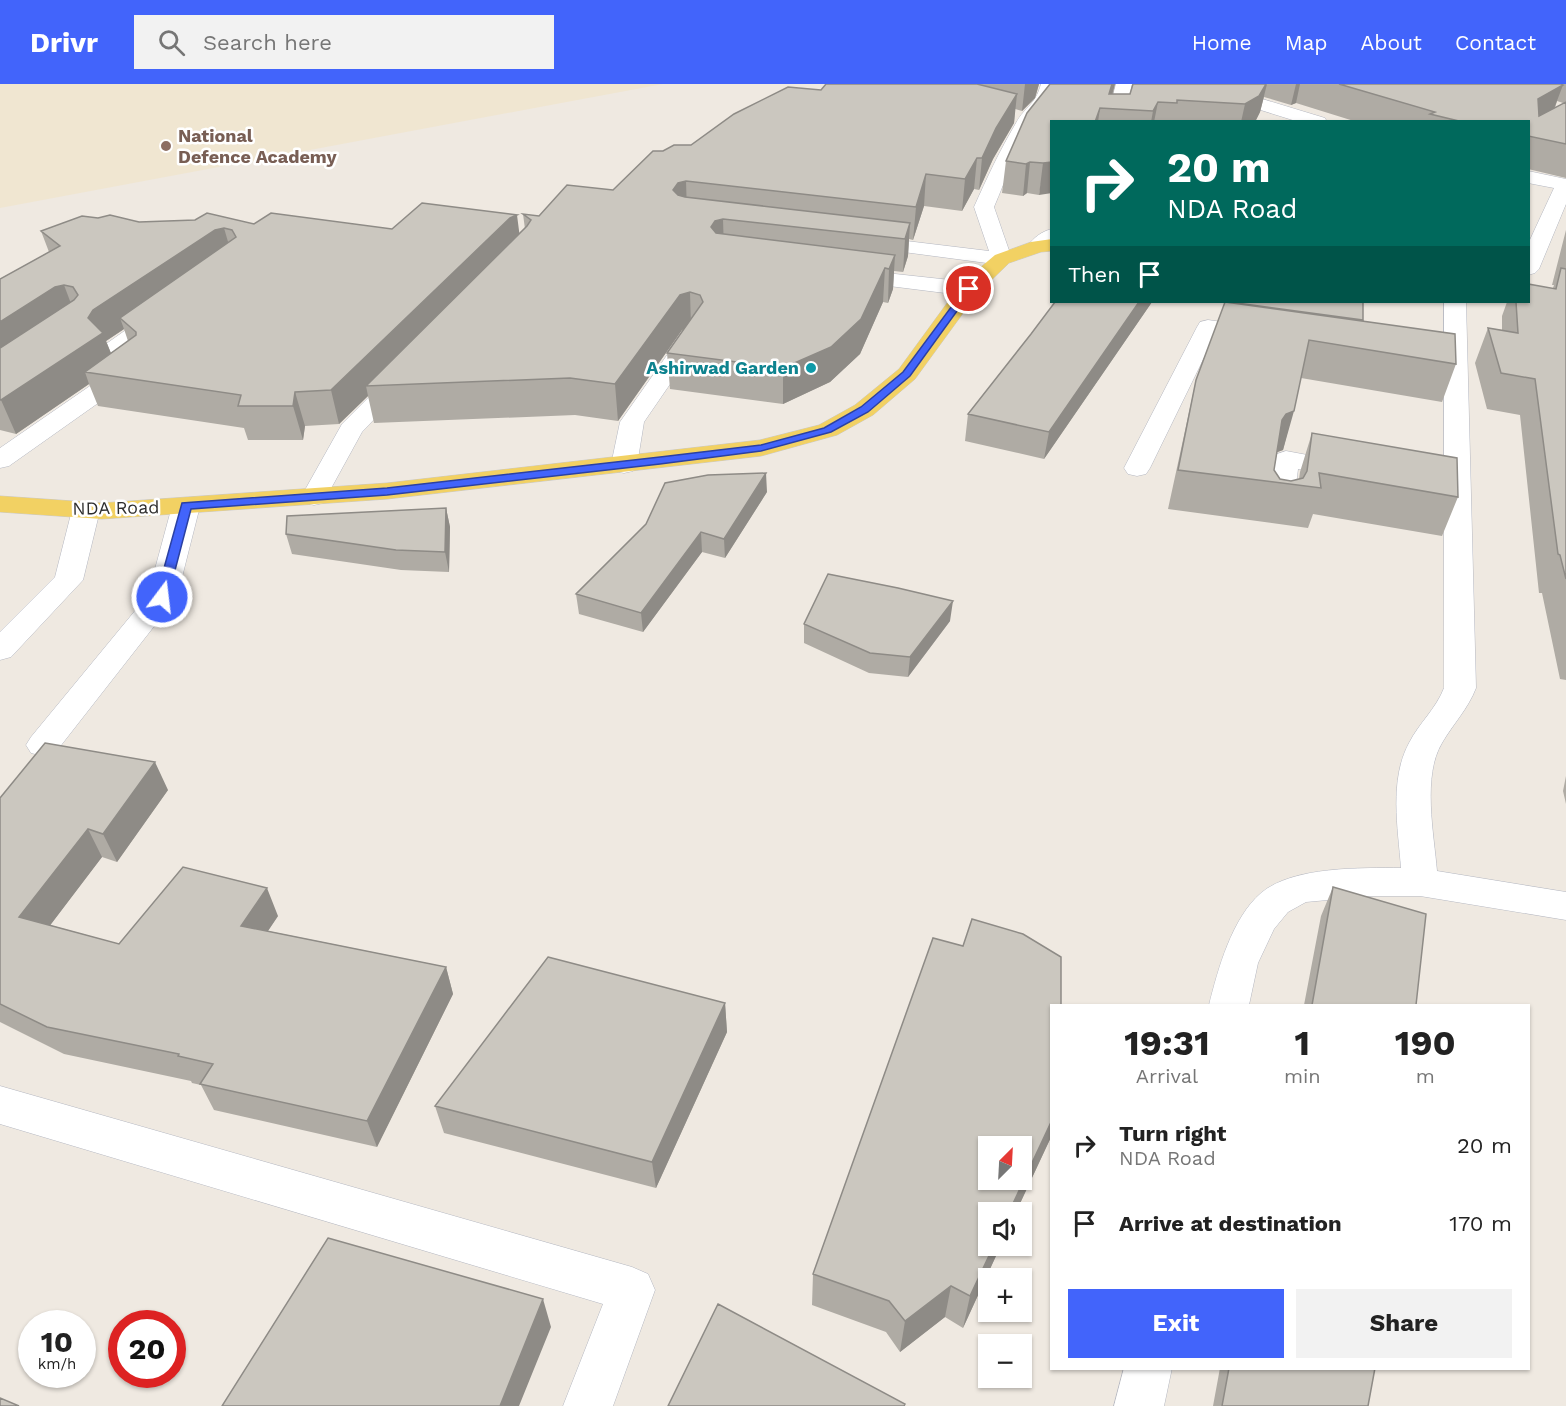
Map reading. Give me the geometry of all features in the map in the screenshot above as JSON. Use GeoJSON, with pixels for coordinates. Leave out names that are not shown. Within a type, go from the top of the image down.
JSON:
{"type":"FeatureCollection","features":[{"type":"Feature","properties":{"kind":"main road","name":"NDA Road"},"geometry":{"type":"LineString","coordinates":[[0,504],[102,512],[387,492],[761,448],[828,430],[864,410],[907,374],[969,289],[1002,259],[1047,242]]}},
{"type":"Feature","properties":{"kind":"street"},"geometry":{"type":"LineString","coordinates":[[851,241],[1002,259],[984,207],[1004,160],[1027,119],[1045,101],[1049,84]]}},
{"type":"Feature","properties":{"kind":"street"},"geometry":{"type":"LineString","coordinates":[[1115,120],[1124,84]]}},
{"type":"Feature","properties":{"kind":"street"},"geometry":{"type":"LineString","coordinates":[[1196,84],[1313,120]]}},
{"type":"Feature","properties":{"kind":"street"},"geometry":{"type":"LineString","coordinates":[[1005,114],[1027,119]]}},
{"type":"Feature","properties":{"kind":"street"},"geometry":{"type":"LineString","coordinates":[[1530,177],[1565,184],[1530,264]]}},
{"type":"Feature","properties":{"kind":"street"},"geometry":{"type":"LineString","coordinates":[[829,272],[969,289]]}},
{"type":"Feature","properties":{"kind":"street"},"geometry":{"type":"LineString","coordinates":[[0,460],[134,367],[114,349],[186,298]]}},
{"type":"Feature","properties":{"kind":"street"},"geometry":{"type":"LineString","coordinates":[[1420,882],[1415,783],[1417,765],[1425,744],[1455,703],[1460,688],[1446,489],[1444,362],[1455,303]]}},
{"type":"Feature","properties":{"kind":"street"},"geometry":{"type":"LineString","coordinates":[[1137,468],[1208,327],[1279,337]]}},
{"type":"Feature","properties":{"kind":"street"},"geometry":{"type":"LineString","coordinates":[[624,465],[632,422],[692,336]]}},
{"type":"Feature","properties":{"kind":"street"},"geometry":{"type":"LineString","coordinates":[[314,497],[351,429],[417,362]]}},
{"type":"Feature","properties":{"kind":"street"},"geometry":{"type":"LineString","coordinates":[[1279,510],[1286,459],[1366,474]]}},
{"type":"Feature","properties":{"kind":"street"},"geometry":{"type":"LineString","coordinates":[[43,745],[162,597],[186,506]]}},
{"type":"Feature","properties":{"kind":"street"},"geometry":{"type":"LineString","coordinates":[[0,650],[69,580],[86,510]]}},
{"type":"Feature","properties":{"kind":"street"},"geometry":{"type":"LineString","coordinates":[[1229,1004],[1239,963],[1259,920],[1275,902],[1300,889],[1371,882],[1420,882],[1566,906]]}},
{"type":"Feature","properties":{"kind":"street"},"geometry":{"type":"LineString","coordinates":[[0,1105],[632,1290],[588,1406]]}},
{"type":"Feature","properties":{"kind":"street"},"geometry":{"type":"LineString","coordinates":[[1139,1406],[1148,1370]]}},
{"type":"Feature","properties":{"kind":"shaded area","name":"National Defence Academy"},"geometry":{"type":"Polygon","coordinates":[[[0,84],[663,84],[0,208],[0,84]]]}},
{"type":"Feature","properties":{"kind":"building"},"geometry":{"type":"Polygon","coordinates":[[[826,84],[977,84],[1017,94],[996,128],[982,158],[977,158],[965,179],[926,174],[916,207],[686,181],[678,183],[673,190],[685,197],[910,223],[905,239],[723,219],[715,221],[711,227],[716,233],[895,255],[889,269],[885,268],[861,319],[831,347],[783,368],[667,353],[703,302],[700,295],[690,292],[680,295],[615,384],[570,378],[366,386],[527,226],[531,220],[523,214],[539,216],[567,185],[613,190],[653,151],[663,151],[674,145],[691,145],[734,114],[788,87],[821,90],[826,84]]]}},
{"type":"Feature","properties":{"kind":"building"},"geometry":{"type":"Polygon","coordinates":[[[1050,84],[1112,84],[1109,94],[1130,94],[1133,84],[1266,84],[1259,96],[1245,104],[1177,100],[1177,103],[1158,102],[1153,111],[1100,108],[1096,120],[1050,120],[1050,162],[1026,164],[1006,161],[1027,113],[1050,84]]]}},
{"type":"Feature","properties":{"kind":"building"},"geometry":{"type":"Polygon","coordinates":[[[1339,84],[1561,84],[1563,85],[1538,99],[1539,116],[1566,102],[1566,144],[1530,136],[1530,120],[1455,120],[1430,114],[1435,112],[1339,84]]]}},
{"type":"Feature","properties":{"kind":"building"},"geometry":{"type":"Polygon","coordinates":[[[422,203],[517,215],[510,218],[331,390],[295,392],[293,406],[238,406],[241,395],[85,372],[136,335],[136,332],[120,318],[236,237],[232,230],[224,228],[215,230],[93,310],[88,318],[103,333],[0,400],[0,348],[74,300],[78,295],[73,287],[64,285],[55,287],[0,322],[0,279],[60,246],[41,231],[82,216],[98,218],[110,215],[139,222],[195,220],[207,213],[254,224],[271,213],[392,229],[422,203]]]}},
{"type":"Feature","properties":{"kind":"building"},"geometry":{"type":"Polygon","coordinates":[[[1561,268],[1566,269],[1566,579],[1558,554],[1535,379],[1501,373],[1488,328],[1518,333],[1516,303],[1530,303],[1530,284],[1556,289],[1561,268]]]}},
{"type":"Feature","properties":{"kind":"building"},"geometry":{"type":"Polygon","coordinates":[[[1054,303],[1138,303],[1049,432],[968,414],[1054,303]]]}},
{"type":"Feature","properties":{"kind":"building"},"geometry":{"type":"Polygon","coordinates":[[[1225,303],[1455,334],[1456,364],[1309,340],[1294,411],[1286,414],[1282,420],[1274,470],[1280,479],[1291,481],[1303,478],[1307,471],[1312,433],[1457,458],[1458,497],[1319,473],[1321,488],[1178,470],[1196,380],[1225,303]]]}},
{"type":"Feature","properties":{"kind":"building"},"geometry":{"type":"Polygon","coordinates":[[[1237,303],[1363,303],[1363,320],[1237,303]]]}},
{"type":"Feature","properties":{"kind":"building"},"geometry":{"type":"Polygon","coordinates":[[[766,473],[724,539],[701,532],[641,613],[576,594],[646,524],[665,483],[708,475],[766,473]]]}},
{"type":"Feature","properties":{"kind":"building"},"geometry":{"type":"Polygon","coordinates":[[[446,508],[445,552],[396,550],[286,534],[287,516],[446,508]]]}},
{"type":"Feature","properties":{"kind":"building"},"geometry":{"type":"Polygon","coordinates":[[[828,574],[953,601],[910,657],[870,653],[804,624],[828,574]]]}},
{"type":"Feature","properties":{"kind":"building"},"geometry":{"type":"Polygon","coordinates":[[[45,743],[155,762],[103,834],[88,829],[19,917],[119,944],[183,867],[267,888],[241,926],[446,967],[367,1121],[200,1084],[213,1064],[178,1056],[179,1054],[47,1027],[0,1004],[0,798],[45,743]]]}},
{"type":"Feature","properties":{"kind":"building"},"geometry":{"type":"Polygon","coordinates":[[[1333,887],[1426,914],[1416,1004],[1312,1004],[1333,887]]]}},
{"type":"Feature","properties":{"kind":"building"},"geometry":{"type":"Polygon","coordinates":[[[972,919],[1023,934],[1061,957],[1061,1004],[1050,1004],[1050,1124],[1032,1163],[1032,1136],[978,1136],[978,1190],[1019,1190],[1014,1202],[978,1202],[978,1256],[989,1256],[983,1268],[978,1268],[978,1279],[970,1296],[951,1286],[905,1321],[889,1301],[813,1274],[933,938],[963,946],[972,919]]]}},
{"type":"Feature","properties":{"kind":"building"},"geometry":{"type":"Polygon","coordinates":[[[548,957],[725,1003],[652,1162],[435,1106],[548,957]]]}},
{"type":"Feature","properties":{"kind":"building"},"geometry":{"type":"Polygon","coordinates":[[[328,1238],[543,1299],[500,1406],[222,1406],[328,1238]]]}},
{"type":"Feature","properties":{"kind":"building"},"geometry":{"type":"Polygon","coordinates":[[[718,1304],[905,1404],[904,1406],[668,1406],[718,1304]]]}},
{"type":"Feature","properties":{"kind":"building"},"geometry":{"type":"Polygon","coordinates":[[[1229,1370],[1375,1370],[1368,1406],[1222,1406],[1229,1370]]]}},
{"type":"Feature","properties":{"kind":"building"},"geometry":{"type":"Polygon","coordinates":[[[0,1398],[19,1406],[0,1406],[0,1398]]]}},
{"type":"Feature","properties":{"kind":"place","name":"National Defence Academy"},"geometry":{"type":"Point","coordinates":[166,146]}},
{"type":"Feature","properties":{"kind":"place","name":"Ashirwad Garden"},"geometry":{"type":"Point","coordinates":[811,368]}},
{"type":"Feature","properties":{"kind":"route"},"geometry":{"type":"LineString","coordinates":[[162,597],[186,506],[387,492],[660,460],[761,448],[828,430],[864,410],[907,374],[969,289]]}}]}
